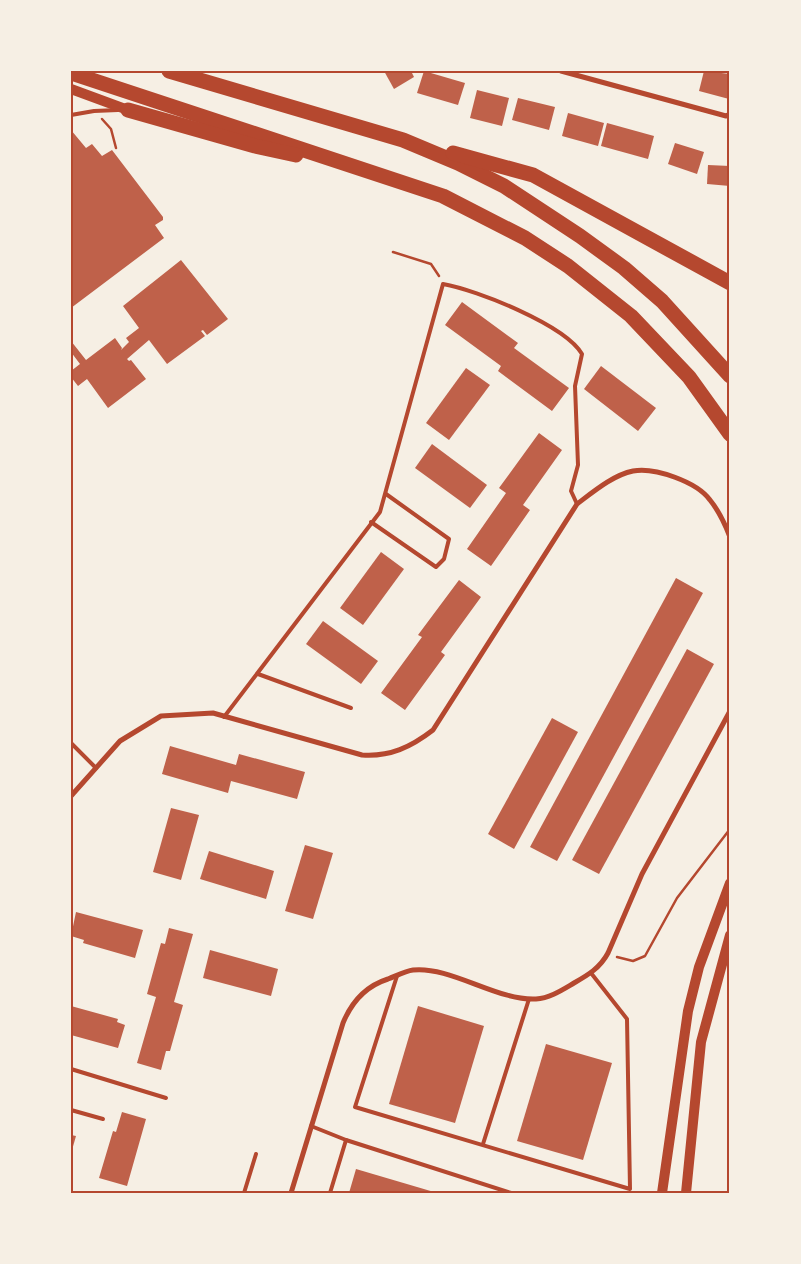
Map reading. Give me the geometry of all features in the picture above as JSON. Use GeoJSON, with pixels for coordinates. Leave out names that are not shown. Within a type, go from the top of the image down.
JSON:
{"type":"FeatureCollection","features":[{"type":"Feature","properties":{"kind":"highway"},"geometry":{"type":"LineString","coordinates":[[169,71],[403,140],[533,175],[730,284]]}},
{"type":"Feature","properties":{"kind":"highway"},"geometry":{"type":"LineString","coordinates":[[71,73],[443,196],[525,238],[601,290],[638,323],[689,377],[730,434]]}},
{"type":"Feature","properties":{"kind":"highway"},"geometry":{"type":"LineString","coordinates":[[128,110],[255,146],[359,167]]}},
{"type":"Feature","properties":{"kind":"highway"},"geometry":{"type":"LineString","coordinates":[[403,140],[458,163],[504,186],[580,236],[624,268],[662,301],[730,376]]}},
{"type":"Feature","properties":{"kind":"main road"},"geometry":{"type":"LineString","coordinates":[[71,89],[128,110]]}},
{"type":"Feature","properties":{"kind":"main road"},"geometry":{"type":"LineString","coordinates":[[662,1193],[688,1011],[700,967],[730,883]]}},
{"type":"Feature","properties":{"kind":"main road"},"geometry":{"type":"LineString","coordinates":[[686,1193],[701,1042],[730,934]]}},
{"type":"Feature","properties":{"kind":"street"},"geometry":{"type":"LineString","coordinates":[[561,71],[584,74],[726,116],[730,114]]}},
{"type":"Feature","properties":{"kind":"street"},"geometry":{"type":"LineString","coordinates":[[71,796],[120,741],[161,716],[213,713],[362,755],[378,756],[415,745],[432,730],[577,504],[605,484],[634,471],[661,473],[687,482],[710,498],[730,537]]}},
{"type":"Feature","properties":{"kind":"street"},"geometry":{"type":"LineString","coordinates":[[291,1193],[346,1014],[357,998],[370,987],[412,970],[430,972],[529,999],[555,994],[591,973],[602,963],[608,953],[642,874],[730,712]]}},
{"type":"Feature","properties":{"kind":"lane"},"geometry":{"type":"LineString","coordinates":[[71,115],[94,111],[128,110]]}},
{"type":"Feature","properties":{"kind":"lane"},"geometry":{"type":"LineString","coordinates":[[224,717],[380,512],[444,284],[464,288],[547,325],[577,346],[582,354],[575,386],[578,465],[571,491],[577,504]]}},
{"type":"Feature","properties":{"kind":"lane"},"geometry":{"type":"LineString","coordinates":[[371,522],[436,567],[444,559],[449,539],[386,494]]}},
{"type":"Feature","properties":{"kind":"lane"},"geometry":{"type":"LineString","coordinates":[[258,674],[351,708]]}},
{"type":"Feature","properties":{"kind":"lane"},"geometry":{"type":"LineString","coordinates":[[71,743],[96,768]]}},
{"type":"Feature","properties":{"kind":"lane"},"geometry":{"type":"LineString","coordinates":[[397,976],[355,1107],[630,1189],[627,1019],[591,973]]}},
{"type":"Feature","properties":{"kind":"lane"},"geometry":{"type":"LineString","coordinates":[[483,1144],[529,999]]}},
{"type":"Feature","properties":{"kind":"lane"},"geometry":{"type":"LineString","coordinates":[[71,1069],[166,1098]]}},
{"type":"Feature","properties":{"kind":"lane"},"geometry":{"type":"LineString","coordinates":[[71,1110],[103,1118]]}},
{"type":"Feature","properties":{"kind":"lane"},"geometry":{"type":"LineString","coordinates":[[311,1126],[346,1140],[511,1193]]}},
{"type":"Feature","properties":{"kind":"lane"},"geometry":{"type":"LineString","coordinates":[[330,1193],[346,1140]]}},
{"type":"Feature","properties":{"kind":"lane"},"geometry":{"type":"LineString","coordinates":[[244,1193],[256,1154]]}},
{"type":"Feature","properties":{"kind":"path"},"geometry":{"type":"LineString","coordinates":[[94,111],[111,129],[116,148]]}},
{"type":"Feature","properties":{"kind":"path"},"geometry":{"type":"LineString","coordinates":[[392,252],[431,264],[444,284]]}},
{"type":"Feature","properties":{"kind":"path"},"geometry":{"type":"LineString","coordinates":[[608,953],[633,961],[645,956],[677,898],[730,829]]}},
{"type":"Feature","properties":{"kind":"building"},"geometry":{"type":"Polygon","coordinates":[[[384,71],[411,71],[414,77],[394,89],[384,71]]]}},
{"type":"Feature","properties":{"kind":"building"},"geometry":{"type":"Polygon","coordinates":[[[424,71],[465,83],[458,105],[417,93],[424,71]]]}},
{"type":"Feature","properties":{"kind":"building"},"geometry":{"type":"Polygon","coordinates":[[[704,71],[730,74],[729,99],[699,91],[704,71]]]}},
{"type":"Feature","properties":{"kind":"building"},"geometry":{"type":"Polygon","coordinates":[[[477,90],[509,98],[502,126],[470,118],[477,90]]]}},
{"type":"Feature","properties":{"kind":"building"},"geometry":{"type":"Polygon","coordinates":[[[518,98],[555,107],[549,130],[512,120],[518,98]]]}},
{"type":"Feature","properties":{"kind":"building"},"geometry":{"type":"Polygon","coordinates":[[[568,113],[604,123],[598,146],[562,136],[568,113]]]}},
{"type":"Feature","properties":{"kind":"building"},"geometry":{"type":"Polygon","coordinates":[[[607,123],[654,136],[648,159],[601,146],[607,123]]]}},
{"type":"Feature","properties":{"kind":"building"},"geometry":{"type":"Polygon","coordinates":[[[71,130],[86,148],[92,144],[102,156],[112,150],[163,217],[163,220],[155,225],[164,238],[71,308],[71,130]]]}},
{"type":"Feature","properties":{"kind":"building"},"geometry":{"type":"Polygon","coordinates":[[[675,143],[704,152],[697,174],[668,164],[675,143]]]}},
{"type":"Feature","properties":{"kind":"building"},"geometry":{"type":"Polygon","coordinates":[[[708,165],[730,166],[730,186],[707,184],[708,165]]]}},
{"type":"Feature","properties":{"kind":"building"},"geometry":{"type":"Polygon","coordinates":[[[181,260],[228,319],[207,335],[203,330],[201,331],[205,336],[167,364],[149,340],[127,359],[131,360],[146,379],[108,408],[87,379],[78,386],[71,377],[71,371],[80,364],[71,352],[71,341],[86,360],[115,338],[122,348],[121,350],[129,342],[126,338],[139,328],[123,306],[181,260]]]}},
{"type":"Feature","properties":{"kind":"building"},"geometry":{"type":"Polygon","coordinates":[[[462,302],[518,343],[514,348],[569,388],[552,411],[498,371],[501,366],[445,325],[462,302]]]}},
{"type":"Feature","properties":{"kind":"building"},"geometry":{"type":"Polygon","coordinates":[[[601,366],[656,408],[638,431],[584,389],[601,366]]]}},
{"type":"Feature","properties":{"kind":"building"},"geometry":{"type":"Polygon","coordinates":[[[466,368],[490,385],[449,440],[426,423],[466,368]]]}},
{"type":"Feature","properties":{"kind":"building"},"geometry":{"type":"Polygon","coordinates":[[[539,433],[562,450],[523,505],[530,510],[491,566],[467,549],[506,493],[499,488],[539,433]]]}},
{"type":"Feature","properties":{"kind":"building"},"geometry":{"type":"Polygon","coordinates":[[[432,444],[487,485],[470,508],[415,468],[432,444]]]}},
{"type":"Feature","properties":{"kind":"building"},"geometry":{"type":"Polygon","coordinates":[[[381,552],[404,569],[363,625],[340,608],[381,552]]]}},
{"type":"Feature","properties":{"kind":"building"},"geometry":{"type":"Polygon","coordinates":[[[676,578],[703,593],[557,861],[530,847],[676,578]]]}},
{"type":"Feature","properties":{"kind":"building"},"geometry":{"type":"Polygon","coordinates":[[[459,580],[481,597],[441,652],[445,655],[405,710],[381,693],[422,637],[418,635],[459,580]]]}},
{"type":"Feature","properties":{"kind":"building"},"geometry":{"type":"Polygon","coordinates":[[[323,621],[378,661],[361,684],[306,644],[323,621]]]}},
{"type":"Feature","properties":{"kind":"building"},"geometry":{"type":"Polygon","coordinates":[[[687,649],[714,664],[599,874],[572,860],[687,649]]]}},
{"type":"Feature","properties":{"kind":"building"},"geometry":{"type":"Polygon","coordinates":[[[552,718],[578,732],[514,849],[488,834],[552,718]]]}},
{"type":"Feature","properties":{"kind":"building"},"geometry":{"type":"Polygon","coordinates":[[[170,746],[236,765],[239,754],[305,772],[297,799],[231,781],[228,793],[162,774],[170,746]]]}},
{"type":"Feature","properties":{"kind":"building"},"geometry":{"type":"Polygon","coordinates":[[[171,808],[199,815],[181,880],[153,872],[171,808]]]}},
{"type":"Feature","properties":{"kind":"building"},"geometry":{"type":"Polygon","coordinates":[[[305,845],[333,853],[313,919],[285,911],[305,845]]]}},
{"type":"Feature","properties":{"kind":"building"},"geometry":{"type":"Polygon","coordinates":[[[209,851],[274,871],[266,899],[200,879],[209,851]]]}},
{"type":"Feature","properties":{"kind":"building"},"geometry":{"type":"Polygon","coordinates":[[[76,912],[143,930],[135,958],[83,943],[84,940],[71,936],[76,912]]]}},
{"type":"Feature","properties":{"kind":"building"},"geometry":{"type":"Polygon","coordinates":[[[169,928],[193,934],[174,1002],[183,1005],[170,1051],[166,1051],[161,1070],[137,1063],[156,997],[147,994],[161,943],[165,944],[169,928]]]}},
{"type":"Feature","properties":{"kind":"building"},"geometry":{"type":"Polygon","coordinates":[[[210,950],[278,969],[271,996],[203,978],[210,950]]]}},
{"type":"Feature","properties":{"kind":"building"},"geometry":{"type":"Polygon","coordinates":[[[71,1006],[118,1019],[117,1022],[125,1025],[118,1048],[71,1035],[71,1006]]]}},
{"type":"Feature","properties":{"kind":"building"},"geometry":{"type":"Polygon","coordinates":[[[418,1006],[484,1026],[455,1123],[389,1104],[418,1006]]]}},
{"type":"Feature","properties":{"kind":"building"},"geometry":{"type":"Polygon","coordinates":[[[546,1044],[612,1063],[583,1160],[517,1141],[546,1044]]]}},
{"type":"Feature","properties":{"kind":"building"},"geometry":{"type":"Polygon","coordinates":[[[122,1112],[146,1119],[127,1186],[99,1178],[113,1131],[116,1132],[122,1112]]]}},
{"type":"Feature","properties":{"kind":"building"},"geometry":{"type":"Polygon","coordinates":[[[71,1135],[76,1136],[72,1150],[71,1150],[71,1135]]]}},
{"type":"Feature","properties":{"kind":"building"},"geometry":{"type":"Polygon","coordinates":[[[356,1169],[434,1192],[434,1193],[349,1193],[356,1169]]]}}]}
